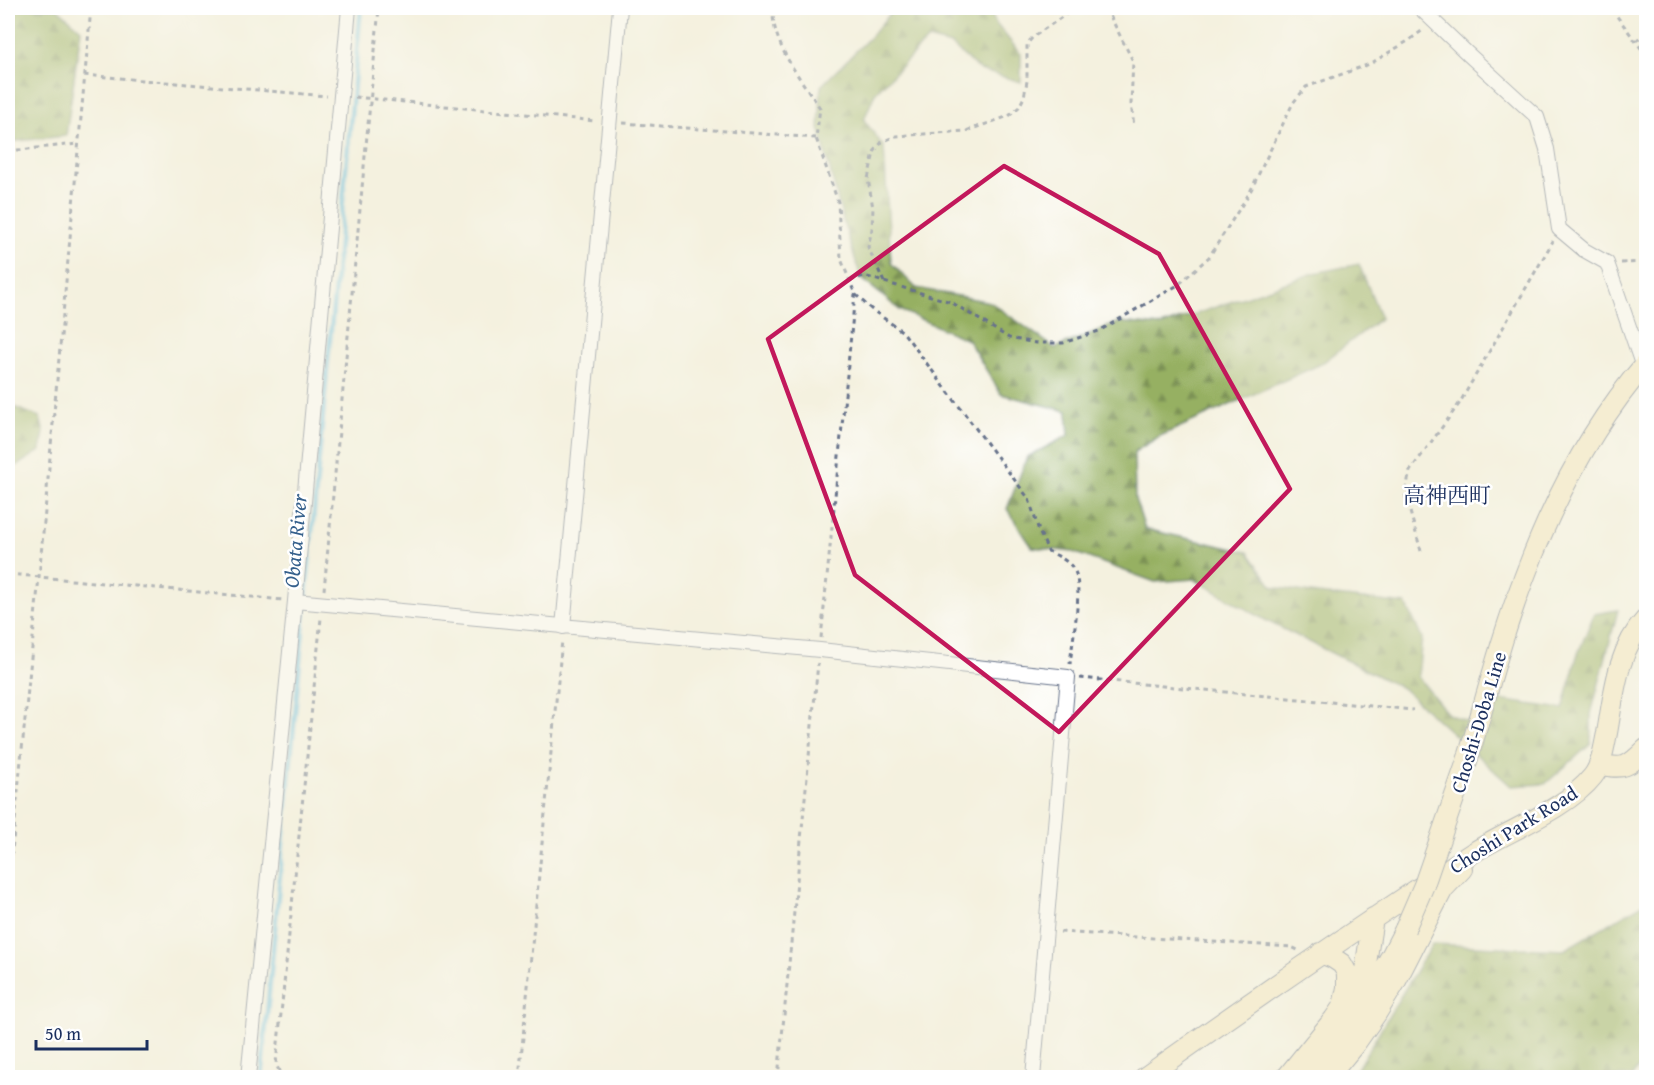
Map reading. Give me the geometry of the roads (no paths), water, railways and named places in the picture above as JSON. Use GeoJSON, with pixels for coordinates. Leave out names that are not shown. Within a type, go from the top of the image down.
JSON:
{"type":"FeatureCollection","features":[{"type":"Feature","properties":{"kind":"main road","name":"Choshi-Doba Line"},"geometry":{"type":"LineString","coordinates":[[1306,1077],[1355,1014],[1394,953],[1424,885],[1467,761],[1521,585],[1546,525],[1565,485],[1591,442],[1616,402],[1645,365]]}},
{"type":"Feature","properties":{"kind":"main road","name":"Choshi Park Road"},"geometry":{"type":"LineString","coordinates":[[1144,1077],[1317,955],[1474,852],[1559,804],[1581,788],[1594,775],[1605,746],[1622,660],[1630,640],[1647,619]]}},
{"type":"Feature","properties":{"kind":"main road"},"geometry":{"type":"LineString","coordinates":[[1599,764],[1617,768],[1624,766],[1647,749]]}},
{"type":"Feature","properties":{"kind":"main road"},"geometry":{"type":"LineString","coordinates":[[1327,1077],[1376,1014],[1396,981],[1443,889],[1467,865],[1474,852]]}},
{"type":"Feature","properties":{"kind":"main road"},"geometry":{"type":"LineString","coordinates":[[1286,1077],[1359,985],[1365,970],[1373,918]]}},
{"type":"Feature","properties":{"kind":"main road"},"geometry":{"type":"LineString","coordinates":[[1317,955],[1333,958],[1342,964],[1347,973],[1347,988],[1343,1006]]}},
{"type":"Feature","properties":{"kind":"street"},"geometry":{"type":"LineString","coordinates":[[248,1077],[295,601],[349,8]]}},
{"type":"Feature","properties":{"kind":"street"},"geometry":{"type":"LineString","coordinates":[[563,627],[620,8]]}},
{"type":"Feature","properties":{"kind":"street"},"geometry":{"type":"LineString","coordinates":[[1420,8],[1537,117],[1547,149],[1559,229],[1584,250],[1607,263],[1645,365]]}},
{"type":"Feature","properties":{"kind":"street"},"geometry":{"type":"LineString","coordinates":[[295,601],[820,650],[1068,677],[1033,1077]]}},
{"type":"Feature","properties":{"kind":"waterway","name":"Obata River"},"geometry":{"type":"LineString","coordinates":[[261,1078],[361,8]]}},
{"type":"Feature","properties":{"kind":"district","name":"高神西町"},"geometry":{"type":"Point","coordinates":[1447,495]}}]}
